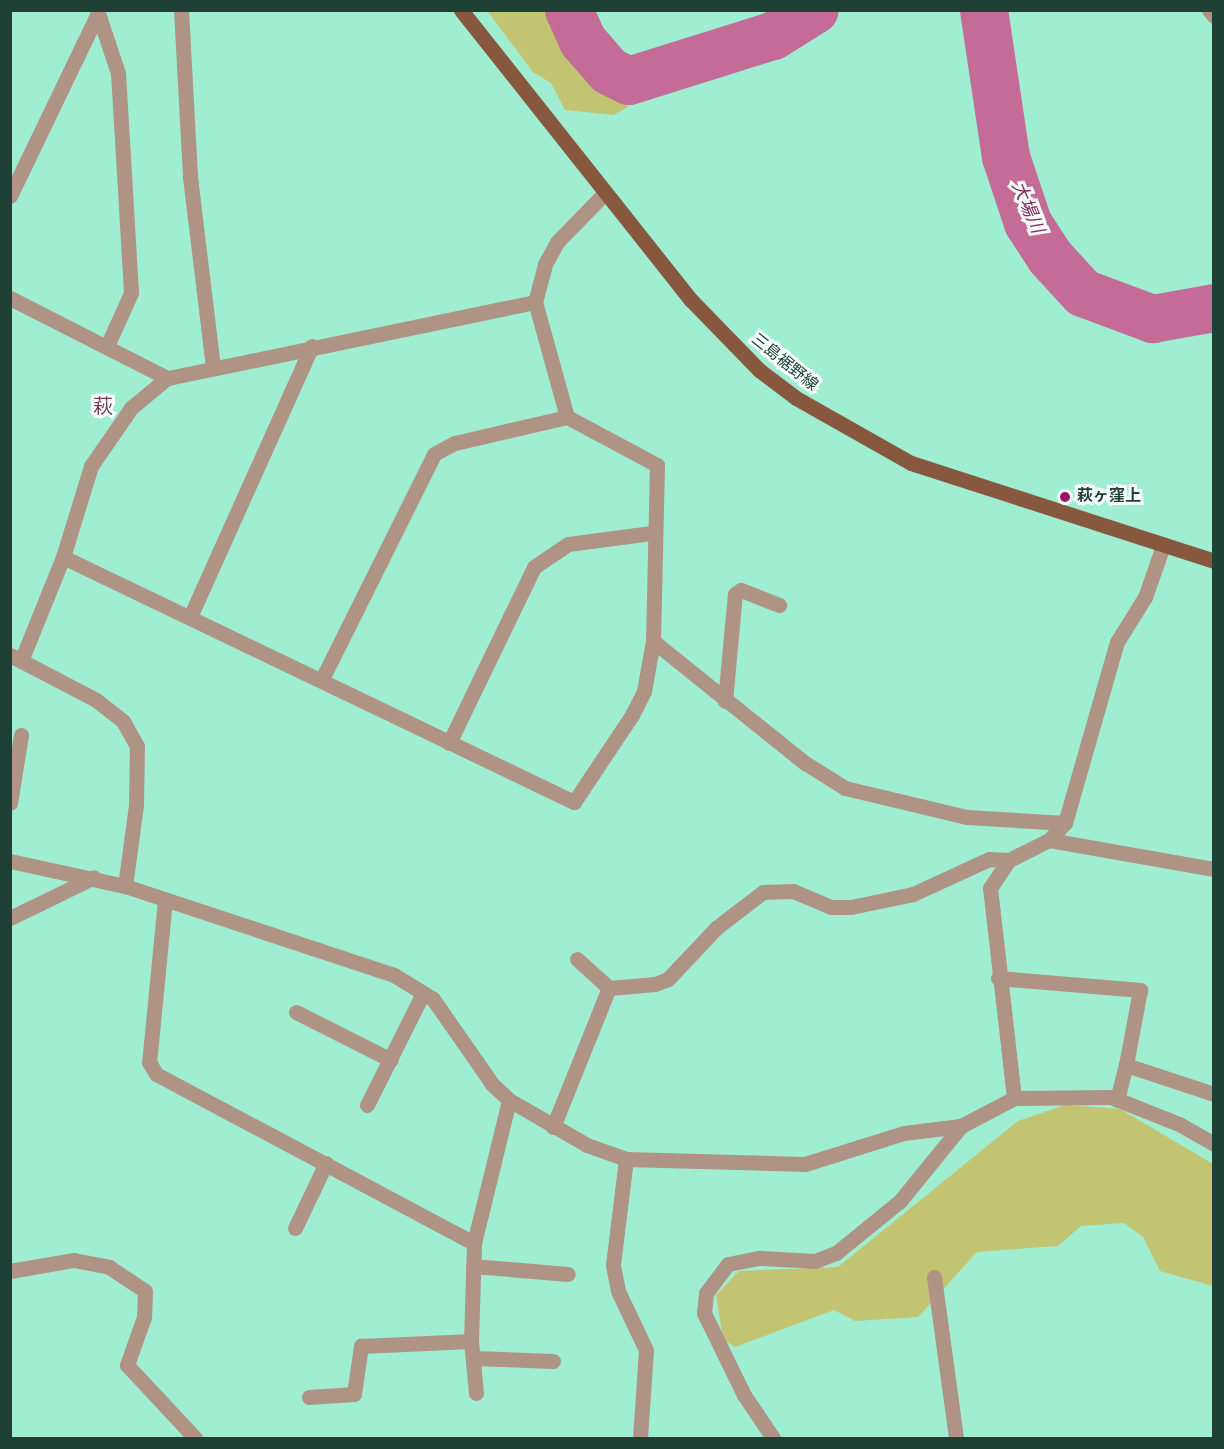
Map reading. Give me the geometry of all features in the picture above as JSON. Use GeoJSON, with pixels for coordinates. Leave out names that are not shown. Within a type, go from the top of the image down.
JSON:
{"type":"FeatureCollection","features":[{"type":"Feature","properties":{"kind":"main road","name":"三島裾野線"},"geometry":{"type":"LineString","coordinates":[[467,14],[604,194],[720,332],[759,370],[834,423],[921,467],[1214,561]]}},
{"type":"Feature","properties":{"kind":"street"},"geometry":{"type":"LineString","coordinates":[[181,10],[190,177],[213,368]]}},
{"type":"Feature","properties":{"kind":"street"},"geometry":{"type":"LineString","coordinates":[[1209,10],[1214,16]]}},
{"type":"Feature","properties":{"kind":"street"},"geometry":{"type":"LineString","coordinates":[[10,196],[98,12]]}},
{"type":"Feature","properties":{"kind":"street"},"geometry":{"type":"LineString","coordinates":[[98,12],[118,73],[131,293],[108,344]]}},
{"type":"Feature","properties":{"kind":"street"},"geometry":{"type":"LineString","coordinates":[[567,417],[535,302],[545,264],[558,241],[604,194]]}},
{"type":"Feature","properties":{"kind":"street"},"geometry":{"type":"LineString","coordinates":[[10,298],[108,344],[168,378]]}},
{"type":"Feature","properties":{"kind":"street"},"geometry":{"type":"LineString","coordinates":[[125,886],[136,805],[137,746],[123,721],[96,700],[16,658],[63,557],[92,466],[131,408],[168,378],[312,346],[535,302]]}},
{"type":"Feature","properties":{"kind":"street"},"geometry":{"type":"LineString","coordinates":[[190,617],[312,346]]}},
{"type":"Feature","properties":{"kind":"street"},"geometry":{"type":"LineString","coordinates":[[63,557],[322,679],[449,743],[574,802],[636,707],[653,641],[651,532],[657,465],[567,417],[455,443],[434,454],[322,679]]}},
{"type":"Feature","properties":{"kind":"street"},"geometry":{"type":"LineString","coordinates":[[449,743],[534,567],[568,544],[651,532]]}},
{"type":"Feature","properties":{"kind":"street"},"geometry":{"type":"LineString","coordinates":[[1014,1098],[998,978],[990,888],[1009,860],[1048,840],[1065,823],[1117,642],[1145,597],[1163,546]]}},
{"type":"Feature","properties":{"kind":"street"},"geometry":{"type":"LineString","coordinates":[[725,701],[735,594],[741,590],[779,605]]}},
{"type":"Feature","properties":{"kind":"street"},"geometry":{"type":"LineString","coordinates":[[653,641],[725,701],[846,788],[967,817],[1065,823]]}},
{"type":"Feature","properties":{"kind":"street"},"geometry":{"type":"LineString","coordinates":[[10,803],[21,735]]}},
{"type":"Feature","properties":{"kind":"street"},"geometry":{"type":"LineString","coordinates":[[1048,840],[1214,869]]}},
{"type":"Feature","properties":{"kind":"street"},"geometry":{"type":"LineString","coordinates":[[609,988],[668,979],[716,928],[763,892],[793,891],[831,907],[851,907],[913,894],[989,859],[1009,860]]}},
{"type":"Feature","properties":{"kind":"street"},"geometry":{"type":"LineString","coordinates":[[10,861],[125,886],[324,949],[394,975],[423,993],[509,1100],[553,1127],[626,1159],[806,1164],[904,1133],[961,1126],[1014,1098],[1069,1094],[1117,1100],[1179,1124],[1214,1144]]}},
{"type":"Feature","properties":{"kind":"street"},"geometry":{"type":"LineString","coordinates":[[10,918],[94,878]]}},
{"type":"Feature","properties":{"kind":"street"},"geometry":{"type":"LineString","coordinates":[[165,900],[151,1068],[474,1243]]}},
{"type":"Feature","properties":{"kind":"street"},"geometry":{"type":"LineString","coordinates":[[577,959],[609,988]]}},
{"type":"Feature","properties":{"kind":"street"},"geometry":{"type":"LineString","coordinates":[[998,978],[1140,990],[1117,1100]]}},
{"type":"Feature","properties":{"kind":"street"},"geometry":{"type":"LineString","coordinates":[[553,1127],[609,988]]}},
{"type":"Feature","properties":{"kind":"street"},"geometry":{"type":"LineString","coordinates":[[368,1106],[423,993]]}},
{"type":"Feature","properties":{"kind":"street"},"geometry":{"type":"LineString","coordinates":[[296,1012],[391,1060]]}},
{"type":"Feature","properties":{"kind":"street"},"geometry":{"type":"LineString","coordinates":[[1126,1065],[1214,1094]]}},
{"type":"Feature","properties":{"kind":"street"},"geometry":{"type":"LineString","coordinates":[[476,1393],[471,1341],[474,1243],[509,1100]]}},
{"type":"Feature","properties":{"kind":"street"},"geometry":{"type":"LineString","coordinates":[[773,1438],[704,1313],[716,1274],[743,1259],[815,1261],[836,1253],[900,1201],[961,1126]]}},
{"type":"Feature","properties":{"kind":"street"},"geometry":{"type":"LineString","coordinates":[[626,1159],[613,1265],[618,1291],[646,1350],[640,1438]]}},
{"type":"Feature","properties":{"kind":"street"},"geometry":{"type":"LineString","coordinates":[[295,1228],[326,1163]]}},
{"type":"Feature","properties":{"kind":"street"},"geometry":{"type":"LineString","coordinates":[[10,1271],[74,1260],[109,1266],[145,1291],[144,1317],[127,1365],[195,1438]]}},
{"type":"Feature","properties":{"kind":"street"},"geometry":{"type":"LineString","coordinates":[[473,1266],[568,1274]]}},
{"type":"Feature","properties":{"kind":"street"},"geometry":{"type":"LineString","coordinates":[[934,1277],[956,1438]]}},
{"type":"Feature","properties":{"kind":"street"},"geometry":{"type":"LineString","coordinates":[[309,1397],[354,1395],[361,1346],[471,1341]]}},
{"type":"Feature","properties":{"kind":"street"},"geometry":{"type":"LineString","coordinates":[[473,1358],[552,1361]]}},
{"type":"Feature","properties":{"kind":"green space"},"geometry":{"type":"Polygon","coordinates":[[[557,11],[576,48],[598,73],[631,94],[627,108],[613,115],[565,110],[551,83],[533,72],[488,12],[557,11]]]}},
{"type":"Feature","properties":{"kind":"green space"},"geometry":{"type":"Polygon","coordinates":[[[1065,1105],[1120,1109],[1213,1164],[1213,1286],[1160,1271],[1143,1237],[1124,1223],[1081,1226],[1058,1246],[977,1252],[918,1317],[855,1321],[834,1310],[735,1347],[723,1339],[716,1295],[739,1271],[838,1267],[1018,1121],[1065,1105]]]}},
{"type":"Feature","properties":{"kind":"waterway","name":"大場川"},"geometry":{"type":"LineString","coordinates":[[569,10],[583,41],[609,71],[629,81],[773,36],[815,10]]}},
{"type":"Feature","properties":{"kind":"waterway","name":"大場川"},"geometry":{"type":"LineString","coordinates":[[984,10],[1006,157],[1028,223],[1050,257],[1083,293],[1153,319],[1214,308]]}},
{"type":"Feature","properties":{"kind":"place","name":"萩ヶ窪上"},"geometry":{"type":"Point","coordinates":[1065,497]}},
{"type":"Feature","properties":{"kind":"district","name":"萩"},"geometry":{"type":"Point","coordinates":[103,408]}}]}
